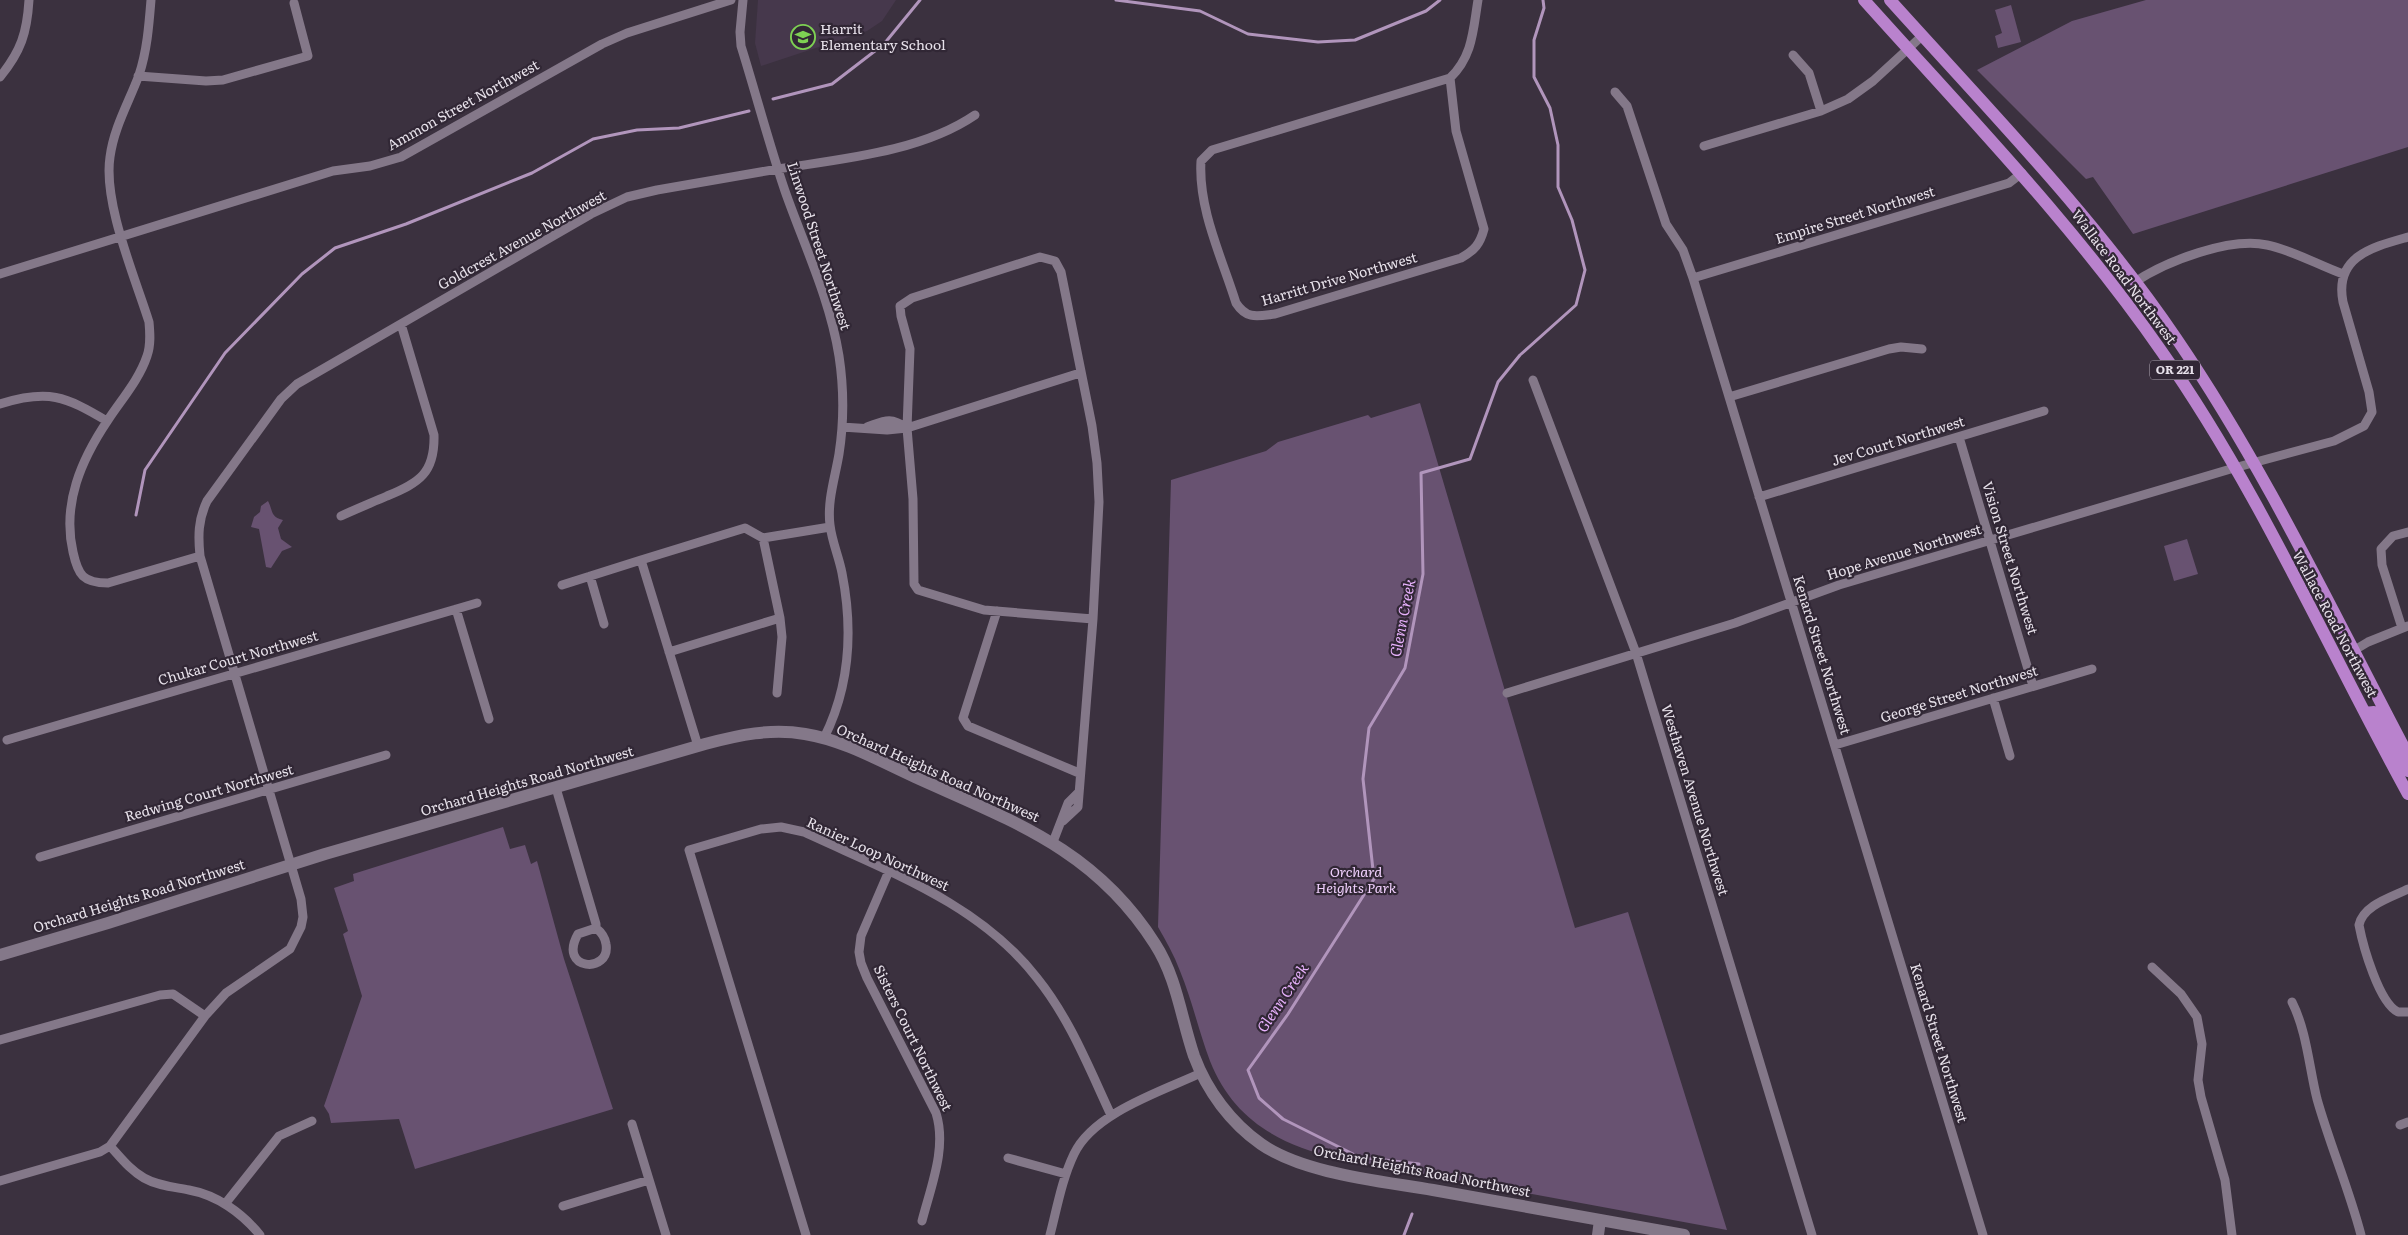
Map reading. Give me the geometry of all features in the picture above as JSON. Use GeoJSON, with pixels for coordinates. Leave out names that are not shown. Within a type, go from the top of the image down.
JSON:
{"type":"FeatureCollection","features":[{"type":"Feature","properties":{"kind":"main road","name":"Wallace Road Northwest"},"geometry":{"type":"LineString","coordinates":[[1864,0],[2022,173],[2098,265],[2137,316],[2196,403],[2234,468],[2408,794]]}},
{"type":"Feature","properties":{"kind":"main road","name":"Wallace Road Northwest"},"geometry":{"type":"LineString","coordinates":[[1890,0],[2040,166],[2135,282],[2176,338],[2254,464],[2408,754]]}},
{"type":"Feature","properties":{"kind":"main road"},"geometry":{"type":"LineString","coordinates":[[2365,713],[2374,712],[2377,715],[2408,771]]}},
{"type":"Feature","properties":{"kind":"main road","name":"Orchard Heights Road Northwest"},"geometry":{"type":"LineString","coordinates":[[0,955],[108,923],[291,864],[698,746],[732,737],[768,732],[804,734],[824,738],[845,746],[1037,833],[1053,842],[1098,876],[1122,900],[1157,946],[1171,976],[1201,1073],[1216,1098],[1237,1124],[1262,1145],[1292,1160],[1310,1166],[1684,1235]]}},
{"type":"Feature","properties":{"kind":"main road"},"geometry":{"type":"LineString","coordinates":[[1598,1235],[1600,1220]]}},
{"type":"Feature","properties":{"kind":"street"},"geometry":{"type":"LineString","coordinates":[[0,77],[21,46],[27,24],[29,0]]}},
{"type":"Feature","properties":{"kind":"street"},"geometry":{"type":"LineString","coordinates":[[151,0],[145,54],[138,76],[115,130],[109,158],[109,179],[114,207],[148,322],[150,340],[147,356],[130,389],[107,421],[80,469],[72,496],[69,524],[78,571],[85,579],[95,583],[108,583],[200,556]]}},
{"type":"Feature","properties":{"kind":"street","name":"Ammon Street Northwest"},"geometry":{"type":"LineString","coordinates":[[0,274],[333,171],[370,166],[401,157],[602,44],[643,27],[731,0]]}},
{"type":"Feature","properties":{"kind":"street","name":"Linwood Street Northwest"},"geometry":{"type":"LineString","coordinates":[[743,0],[740,32],[742,46],[779,169],[803,234],[831,322],[841,376],[842,427],[830,499],[830,527],[843,576],[850,629],[846,667],[836,714],[824,738]]}},
{"type":"Feature","properties":{"kind":"street"},"geometry":{"type":"LineString","coordinates":[[1450,78],[1463,64],[1468,54],[1478,0]]}},
{"type":"Feature","properties":{"kind":"street"},"geometry":{"type":"LineString","coordinates":[[138,76],[206,81],[223,80],[308,56],[294,3]]}},
{"type":"Feature","properties":{"kind":"street"},"geometry":{"type":"LineString","coordinates":[[1704,146],[1821,111],[1848,99],[1873,81],[1922,36]]}},
{"type":"Feature","properties":{"kind":"street"},"geometry":{"type":"LineString","coordinates":[[1793,55],[1809,73],[1821,111]]}},
{"type":"Feature","properties":{"kind":"street","name":"Harritt Drive Northwest"},"geometry":{"type":"LineString","coordinates":[[1450,78],[1456,131],[1484,229],[1481,241],[1474,251],[1461,258],[1275,314],[1252,317],[1242,312],[1236,303],[1204,200],[1200,181],[1201,160],[1212,150],[1450,78]]}},
{"type":"Feature","properties":{"kind":"street","name":"Kenard Street Northwest"},"geometry":{"type":"LineString","coordinates":[[1615,92],[1627,106],[1666,224],[1683,250],[1693,278],[1983,1235]]}},
{"type":"Feature","properties":{"kind":"street","name":"Goldcrest Avenue Northwest"},"geometry":{"type":"LineString","coordinates":[[110,1146],[205,1016],[226,993],[284,955],[294,942],[301,927],[302,907],[291,864],[200,556],[198,536],[200,516],[207,501],[281,399],[297,384],[591,214],[627,198],[657,190],[840,160],[896,147],[936,135],[958,126],[975,115]]}},
{"type":"Feature","properties":{"kind":"street","name":"Empire Street Northwest"},"geometry":{"type":"LineString","coordinates":[[1693,278],[2009,183],[2022,173]]}},
{"type":"Feature","properties":{"kind":"street"},"geometry":{"type":"LineString","coordinates":[[2135,282],[2161,266],[2225,246],[2253,243],[2268,245],[2343,274],[2356,258],[2370,249],[2408,237]]}},
{"type":"Feature","properties":{"kind":"street"},"geometry":{"type":"LineString","coordinates":[[1053,842],[1063,821],[1068,803],[1080,792],[1079,773],[1093,619],[1098,482],[1092,426],[1061,272],[1058,264],[1049,258],[1040,257],[912,298],[900,306],[910,349],[907,428],[913,499],[914,584],[918,590],[956,603],[997,611],[1093,619]]}},
{"type":"Feature","properties":{"kind":"street","name":"Hope Avenue Northwest"},"geometry":{"type":"LineString","coordinates":[[1507,693],[1792,604],[1839,585],[2234,468],[2334,441],[2364,426],[2372,412],[2369,392],[2341,294],[2343,274]]}},
{"type":"Feature","properties":{"kind":"street"},"geometry":{"type":"LineString","coordinates":[[341,516],[412,486],[424,475],[434,452],[434,436],[401,324]]}},
{"type":"Feature","properties":{"kind":"street"},"geometry":{"type":"LineString","coordinates":[[1729,397],[1890,348],[1922,349]]}},
{"type":"Feature","properties":{"kind":"street"},"geometry":{"type":"LineString","coordinates":[[842,427],[866,427],[887,430],[907,428],[1080,372]]}},
{"type":"Feature","properties":{"kind":"street","name":"Westhaven Avenue Northwest"},"geometry":{"type":"LineString","coordinates":[[1533,380],[1636,654],[1812,1235]]}},
{"type":"Feature","properties":{"kind":"street"},"geometry":{"type":"LineString","coordinates":[[0,404],[41,395],[55,397],[77,403],[107,421]]}},
{"type":"Feature","properties":{"kind":"street","name":"Jev Court Northwest"},"geometry":{"type":"LineString","coordinates":[[1759,497],[2044,411]]}},
{"type":"Feature","properties":{"kind":"street","name":"Vision Street Northwest"},"geometry":{"type":"LineString","coordinates":[[1959,437],[2034,686]]}},
{"type":"Feature","properties":{"kind":"street"},"geometry":{"type":"LineString","coordinates":[[562,585],[746,528],[763,538],[830,527]]}},
{"type":"Feature","properties":{"kind":"street"},"geometry":{"type":"LineString","coordinates":[[2353,651],[2368,642],[2405,627],[2382,565],[2381,549],[2393,536],[2408,532]]}},
{"type":"Feature","properties":{"kind":"street"},"geometry":{"type":"LineString","coordinates":[[763,538],[780,618],[782,637],[777,693]]}},
{"type":"Feature","properties":{"kind":"street"},"geometry":{"type":"LineString","coordinates":[[641,560],[698,746]]}},
{"type":"Feature","properties":{"kind":"street"},"geometry":{"type":"LineString","coordinates":[[590,576],[604,624]]}},
{"type":"Feature","properties":{"kind":"street","name":"Chukar Court Northwest"},"geometry":{"type":"LineString","coordinates":[[7,740],[477,603]]}},
{"type":"Feature","properties":{"kind":"street"},"geometry":{"type":"LineString","coordinates":[[456,609],[489,719]]}},
{"type":"Feature","properties":{"kind":"street"},"geometry":{"type":"LineString","coordinates":[[997,611],[963,718],[968,726],[1079,773]]}},
{"type":"Feature","properties":{"kind":"street"},"geometry":{"type":"LineString","coordinates":[[669,652],[780,618]]}},
{"type":"Feature","properties":{"kind":"street","name":"George Street Northwest"},"geometry":{"type":"LineString","coordinates":[[1834,746],[2092,669]]}},
{"type":"Feature","properties":{"kind":"street"},"geometry":{"type":"LineString","coordinates":[[1993,698],[2010,756]]}},
{"type":"Feature","properties":{"kind":"street","name":"Redwing Court Northwest"},"geometry":{"type":"LineString","coordinates":[[40,857],[386,755]]}},
{"type":"Feature","properties":{"kind":"street"},"geometry":{"type":"LineString","coordinates":[[556,788],[596,928],[604,938],[607,946],[606,956],[592,965],[584,964],[574,956],[574,942],[578,934],[596,928]]}},
{"type":"Feature","properties":{"kind":"street","name":"Ranier Loop Northwest"},"geometry":{"type":"LineString","coordinates":[[806,1235],[689,850],[761,829],[781,827],[804,832],[937,894],[990,930],[1032,972],[1074,1034],[1111,1115]]}},
{"type":"Feature","properties":{"kind":"street","name":"Sisters Court Northwest"},"geometry":{"type":"LineString","coordinates":[[890,872],[862,936],[859,952],[866,978],[936,1113],[940,1126],[941,1144],[922,1221]]}},
{"type":"Feature","properties":{"kind":"street"},"geometry":{"type":"LineString","coordinates":[[2408,889],[2374,906],[2360,919],[2359,925],[2376,979],[2387,1003],[2398,1012],[2408,1012]]}},
{"type":"Feature","properties":{"kind":"street"},"geometry":{"type":"LineString","coordinates":[[2152,967],[2182,994],[2197,1017],[2202,1044],[2198,1080],[2200,1097],[2226,1180],[2232,1235]]}},
{"type":"Feature","properties":{"kind":"street"},"geometry":{"type":"LineString","coordinates":[[0,1040],[160,995],[173,994],[205,1016]]}},
{"type":"Feature","properties":{"kind":"street"},"geometry":{"type":"LineString","coordinates":[[2292,1002],[2303,1035],[2320,1106],[2349,1192],[2361,1235]]}},
{"type":"Feature","properties":{"kind":"street"},"geometry":{"type":"LineString","coordinates":[[1050,1235],[1066,1174],[1074,1152],[1086,1135],[1111,1115],[1201,1073]]}},
{"type":"Feature","properties":{"kind":"street"},"geometry":{"type":"LineString","coordinates":[[225,1204],[279,1136],[312,1121]]}},
{"type":"Feature","properties":{"kind":"street"},"geometry":{"type":"LineString","coordinates":[[632,1124],[666,1235]]}},
{"type":"Feature","properties":{"kind":"street"},"geometry":{"type":"LineString","coordinates":[[0,1181],[100,1152],[110,1146],[132,1170],[145,1179],[158,1184],[192,1190],[225,1204],[260,1235]]}},
{"type":"Feature","properties":{"kind":"street"},"geometry":{"type":"LineString","coordinates":[[1008,1158],[1066,1174]]}},
{"type":"Feature","properties":{"kind":"street"},"geometry":{"type":"LineString","coordinates":[[563,1206],[649,1180]]}},
{"type":"Feature","properties":{"kind":"shaded area","name":"Harrit Elementary School"},"geometry":{"type":"Polygon","coordinates":[[[758,0],[896,0],[882,21],[867,31],[761,66],[755,43],[758,0]]]}},
{"type":"Feature","properties":{"kind":"green space"},"geometry":{"type":"Polygon","coordinates":[[[2146,0],[2408,0],[2408,147],[2133,234],[2093,177],[2086,179],[1977,70],[2072,21],[2146,0]]]}},
{"type":"Feature","properties":{"kind":"green space"},"geometry":{"type":"Polygon","coordinates":[[[2011,5],[2021,42],[1998,48],[1995,36],[2002,33],[1995,10],[2011,5]]]}},
{"type":"Feature","properties":{"kind":"green space","name":"Orchard Heights Park"},"geometry":{"type":"Polygon","coordinates":[[[1420,403],[1575,928],[1628,912],[1727,1230],[1337,1158],[1296,1146],[1277,1137],[1245,1114],[1231,1099],[1220,1081],[1202,1039],[1178,965],[1158,927],[1171,480],[1266,451],[1278,442],[1368,415],[1371,418],[1420,403]]]}},
{"type":"Feature","properties":{"kind":"green space"},"geometry":{"type":"Polygon","coordinates":[[[268,501],[274,515],[283,520],[278,528],[281,539],[292,547],[282,551],[271,568],[266,567],[259,529],[251,527],[254,517],[260,512],[261,506],[268,501]]]}},
{"type":"Feature","properties":{"kind":"green space"},"geometry":{"type":"Polygon","coordinates":[[[2187,539],[2198,574],[2174,581],[2164,546],[2187,539]]]}},
{"type":"Feature","properties":{"kind":"green space"},"geometry":{"type":"Polygon","coordinates":[[[503,827],[510,849],[525,845],[531,864],[537,861],[564,959],[613,1109],[415,1169],[399,1119],[331,1123],[329,1114],[324,1106],[362,996],[343,934],[348,931],[334,888],[354,881],[353,874],[503,827]]]}},
{"type":"Feature","properties":{"kind":"waterway"},"geometry":{"type":"LineString","coordinates":[[773,99],[832,84],[884,44],[920,0]]}},
{"type":"Feature","properties":{"kind":"waterway"},"geometry":{"type":"LineString","coordinates":[[1116,0],[1200,11],[1248,34],[1318,42],[1355,40],[1426,11],[1440,0]]}},
{"type":"Feature","properties":{"kind":"waterway","name":"Glenn Creek"},"geometry":{"type":"LineString","coordinates":[[1419,1164],[1359,1157],[1283,1119],[1259,1098],[1248,1070],[1288,1014],[1374,879],[1363,779],[1369,728],[1405,668],[1423,574],[1421,473],[1470,459],[1498,382],[1520,355],[1576,305],[1585,270],[1572,220],[1558,187],[1558,145],[1550,108],[1534,77],[1534,40],[1544,8],[1543,0]]}},
{"type":"Feature","properties":{"kind":"waterway"},"geometry":{"type":"LineString","coordinates":[[136,515],[145,470],[225,353],[302,274],[335,248],[406,224],[532,173],[593,139],[637,130],[679,128],[749,111]]}},
{"type":"Feature","properties":{"kind":"waterway","name":"Glenn Creek"},"geometry":{"type":"LineString","coordinates":[[1404,1235],[1412,1214]]}},
{"type":"Feature","properties":{"kind":"place","name":"Harrit Elementary School"},"geometry":{"type":"Point","coordinates":[803,37]}}]}
